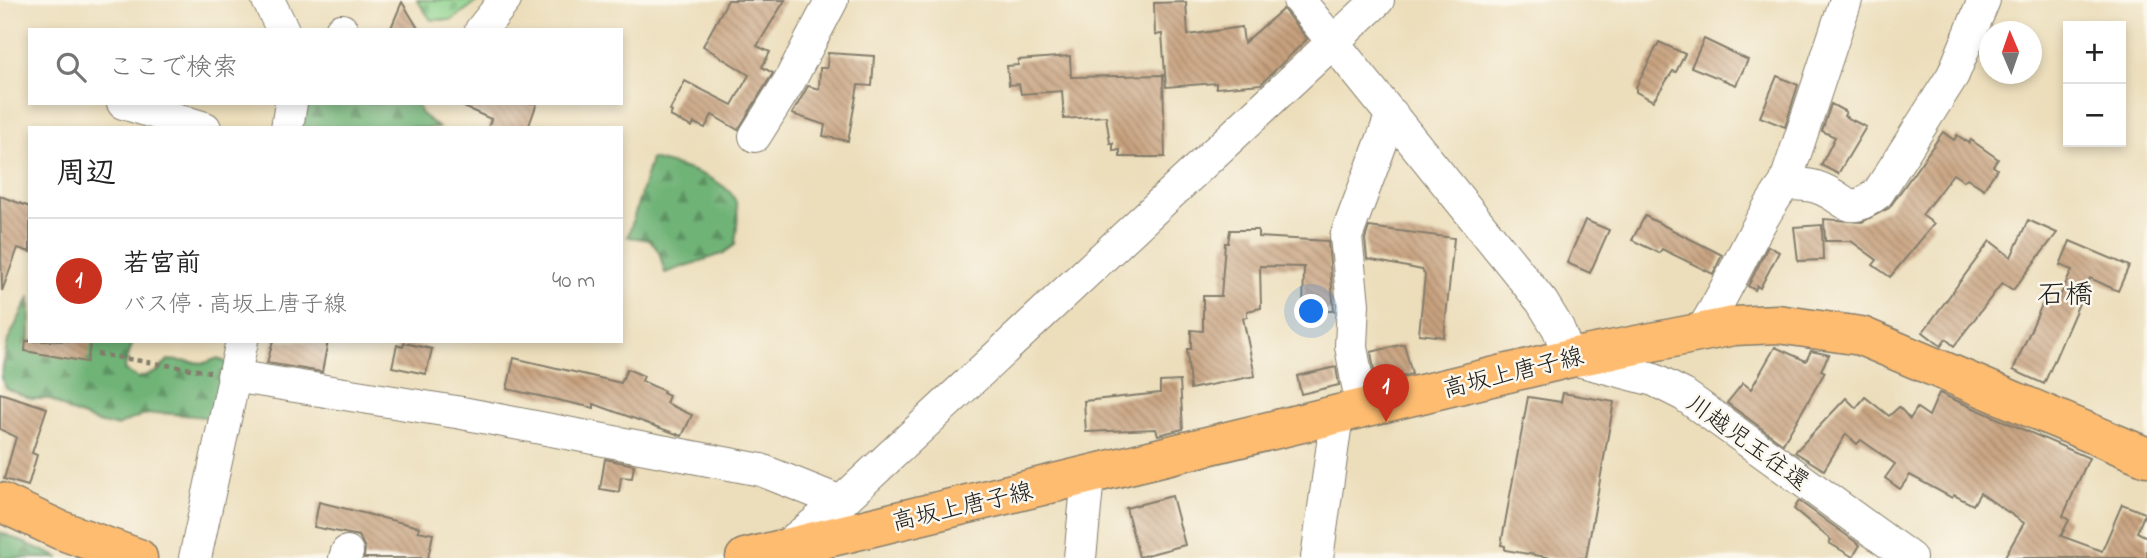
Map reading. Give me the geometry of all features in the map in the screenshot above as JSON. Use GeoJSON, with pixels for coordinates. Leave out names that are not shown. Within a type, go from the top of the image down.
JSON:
{"type":"FeatureCollection","features":[{"type":"Feature","properties":{"kind":"main road","name":"高坂上唐子線"},"geometry":{"type":"LineString","coordinates":[[759,555],[1570,358],[1702,330],[1778,324],[1861,336],[2147,457]]}},
{"type":"Feature","properties":{"kind":"main road"},"geometry":{"type":"LineString","coordinates":[[0,502],[60,530],[138,558]]}},
{"type":"Feature","properties":{"kind":"street"},"geometry":{"type":"LineString","coordinates":[[268,0],[282,28]]}},
{"type":"Feature","properties":{"kind":"street"},"geometry":{"type":"LineString","coordinates":[[483,28],[505,0]]}},
{"type":"Feature","properties":{"kind":"street"},"geometry":{"type":"LineString","coordinates":[[755,136],[790,80],[832,0]]}},
{"type":"Feature","properties":{"kind":"street"},"geometry":{"type":"LineString","coordinates":[[1299,0],[1542,302],[1558,328],[1570,358]]}},
{"type":"Feature","properties":{"kind":"street"},"geometry":{"type":"LineString","coordinates":[[759,555],[841,502],[1378,0]]}},
{"type":"Feature","properties":{"kind":"street"},"geometry":{"type":"LineString","coordinates":[[1702,330],[1717,308],[1755,230],[1785,184],[1846,0]]}},
{"type":"Feature","properties":{"kind":"street"},"geometry":{"type":"LineString","coordinates":[[1785,184],[1820,188],[1850,207],[1862,206],[1878,193],[1953,75],[1984,0]]}},
{"type":"Feature","properties":{"kind":"street"},"geometry":{"type":"LineString","coordinates":[[130,105],[198,126]]}},
{"type":"Feature","properties":{"kind":"street"},"geometry":{"type":"LineString","coordinates":[[287,126],[291,105]]}},
{"type":"Feature","properties":{"kind":"street"},"geometry":{"type":"LineString","coordinates":[[1317,558],[1350,412],[1353,304],[1346,237],[1392,114]]}},
{"type":"Feature","properties":{"kind":"street"},"geometry":{"type":"LineString","coordinates":[[195,558],[241,343]]}},
{"type":"Feature","properties":{"kind":"street","name":"川越児玉往還"},"geometry":{"type":"LineString","coordinates":[[1570,358],[1654,380],[1684,395],[1894,554]]}},
{"type":"Feature","properties":{"kind":"street"},"geometry":{"type":"LineString","coordinates":[[233,376],[462,413],[761,470],[841,502]]}},
{"type":"Feature","properties":{"kind":"street"},"geometry":{"type":"LineString","coordinates":[[1080,558],[1088,477]]}},
{"type":"Feature","properties":{"kind":"path"},"geometry":{"type":"LineString","coordinates":[[97,354],[233,376]]}},
{"type":"Feature","properties":{"kind":"green space"},"geometry":{"type":"Polygon","coordinates":[[[417,0],[479,0],[452,20],[431,20],[417,0]]]}},
{"type":"Feature","properties":{"kind":"green space"},"geometry":{"type":"Polygon","coordinates":[[[299,105],[418,105],[420,113],[436,126],[297,126],[299,105]]]}},
{"type":"Feature","properties":{"kind":"green space"},"geometry":{"type":"Polygon","coordinates":[[[651,159],[702,174],[726,188],[737,207],[735,245],[722,254],[665,273],[659,252],[650,240],[628,237],[651,159]]]}},
{"type":"Feature","properties":{"kind":"green space"},"geometry":{"type":"Polygon","coordinates":[[[28,300],[28,343],[132,343],[124,370],[138,378],[157,372],[168,360],[205,363],[218,358],[229,364],[214,418],[162,413],[142,415],[117,426],[101,424],[69,411],[50,399],[32,399],[7,389],[1,378],[8,340],[28,300]]]}},
{"type":"Feature","properties":{"kind":"green space"},"geometry":{"type":"Polygon","coordinates":[[[0,532],[60,558],[0,558],[0,532]]]}},
{"type":"Feature","properties":{"kind":"building"},"geometry":{"type":"Polygon","coordinates":[[[728,0],[785,0],[757,46],[770,52],[762,67],[773,73],[738,130],[712,115],[705,128],[694,123],[692,127],[670,116],[670,110],[685,81],[732,105],[749,75],[703,46],[728,0]]]}},
{"type":"Feature","properties":{"kind":"building"},"geometry":{"type":"Polygon","coordinates":[[[402,2],[418,28],[391,28],[402,2]]]}},
{"type":"Feature","properties":{"kind":"building"},"geometry":{"type":"Polygon","coordinates":[[[1186,2],[1188,35],[1242,27],[1244,43],[1283,9],[1307,39],[1261,84],[1216,88],[1216,83],[1166,87],[1162,34],[1155,35],[1154,3],[1186,2]]]}},
{"type":"Feature","properties":{"kind":"building"},"geometry":{"type":"Polygon","coordinates":[[[1704,39],[1748,60],[1736,85],[1691,67],[1704,39]]]}},
{"type":"Feature","properties":{"kind":"building"},"geometry":{"type":"Polygon","coordinates":[[[1659,42],[1685,54],[1676,72],[1673,71],[1653,101],[1636,92],[1636,87],[1659,42]]]}},
{"type":"Feature","properties":{"kind":"building"},"geometry":{"type":"Polygon","coordinates":[[[828,53],[874,56],[872,86],[858,85],[848,141],[823,136],[825,125],[792,114],[808,86],[819,89],[820,68],[827,68],[828,53]]]}},
{"type":"Feature","properties":{"kind":"building"},"geometry":{"type":"Polygon","coordinates":[[[1070,56],[1071,77],[1163,75],[1165,157],[1120,157],[1120,150],[1113,151],[1113,143],[1110,143],[1106,116],[1064,119],[1062,91],[1021,94],[1019,84],[1009,85],[1007,66],[1018,65],[1018,60],[1070,56]]]}},
{"type":"Feature","properties":{"kind":"building"},"geometry":{"type":"Polygon","coordinates":[[[1777,76],[1798,85],[1785,127],[1760,117],[1777,76]]]}},
{"type":"Feature","properties":{"kind":"building"},"geometry":{"type":"Polygon","coordinates":[[[1831,104],[1846,112],[1844,116],[1866,127],[1838,174],[1821,165],[1835,137],[1822,131],[1831,104]]]}},
{"type":"Feature","properties":{"kind":"building"},"geometry":{"type":"Polygon","coordinates":[[[460,105],[536,105],[529,126],[489,126],[491,119],[460,105]]]}},
{"type":"Feature","properties":{"kind":"building"},"geometry":{"type":"Polygon","coordinates":[[[1943,132],[1954,140],[1957,135],[1969,143],[1971,140],[1998,159],[1993,166],[1997,169],[1984,189],[1967,178],[1964,181],[1953,174],[1922,215],[1934,224],[1890,277],[1873,265],[1877,260],[1851,241],[1825,241],[1824,219],[1862,222],[1889,208],[1943,132]]]}},
{"type":"Feature","properties":{"kind":"building"},"geometry":{"type":"Polygon","coordinates":[[[0,196],[28,206],[28,251],[18,248],[2,291],[0,196]]]}},
{"type":"Feature","properties":{"kind":"building"},"geometry":{"type":"Polygon","coordinates":[[[1645,216],[1722,255],[1713,274],[1662,249],[1659,253],[1632,240],[1645,216]]]}},
{"type":"Feature","properties":{"kind":"building"},"geometry":{"type":"Polygon","coordinates":[[[1585,220],[1609,230],[1590,273],[1567,263],[1585,220]]]}},
{"type":"Feature","properties":{"kind":"building"},"geometry":{"type":"Polygon","coordinates":[[[2028,220],[2057,233],[2013,290],[2002,283],[1954,346],[1946,339],[1941,346],[1923,332],[1990,241],[2011,257],[2028,220]]]}},
{"type":"Feature","properties":{"kind":"building"},"geometry":{"type":"Polygon","coordinates":[[[1822,225],[1823,260],[1798,261],[1794,227],[1822,225]]]}},
{"type":"Feature","properties":{"kind":"building"},"geometry":{"type":"Polygon","coordinates":[[[1369,227],[1454,238],[1444,337],[1419,334],[1425,275],[1422,270],[1367,259],[1365,239],[1369,227]]]}},
{"type":"Feature","properties":{"kind":"building"},"geometry":{"type":"Polygon","coordinates":[[[1230,230],[1258,230],[1258,237],[1328,241],[1334,311],[1303,311],[1304,267],[1260,266],[1261,308],[1247,311],[1247,317],[1243,318],[1255,376],[1190,389],[1187,349],[1191,349],[1191,330],[1203,331],[1203,296],[1221,296],[1225,243],[1228,243],[1230,230]]]}},
{"type":"Feature","properties":{"kind":"building"},"geometry":{"type":"Polygon","coordinates":[[[2070,241],[2129,266],[2118,291],[2090,278],[2044,384],[2013,370],[2044,300],[2056,305],[2072,270],[2060,265],[2070,241]]]}},
{"type":"Feature","properties":{"kind":"building"},"geometry":{"type":"Polygon","coordinates":[[[1768,246],[1779,252],[1760,288],[1757,286],[1755,290],[1748,286],[1768,246]]]}},
{"type":"Feature","properties":{"kind":"building"},"geometry":{"type":"Polygon","coordinates":[[[26,341],[91,343],[87,362],[25,351],[26,341]]]}},
{"type":"Feature","properties":{"kind":"building"},"geometry":{"type":"Polygon","coordinates":[[[272,343],[328,343],[322,372],[267,363],[272,343]]]}},
{"type":"Feature","properties":{"kind":"building"},"geometry":{"type":"Polygon","coordinates":[[[404,343],[432,349],[426,374],[392,367],[397,345],[403,347],[404,343]]]}},
{"type":"Feature","properties":{"kind":"building"},"geometry":{"type":"Polygon","coordinates":[[[1404,344],[1412,374],[1376,383],[1371,352],[1404,344]]]}},
{"type":"Feature","properties":{"kind":"building"},"geometry":{"type":"Polygon","coordinates":[[[1775,347],[1806,361],[1811,351],[1829,355],[1821,370],[1825,372],[1783,444],[1727,403],[1743,383],[1751,389],[1775,347]]]}},
{"type":"Feature","properties":{"kind":"building"},"geometry":{"type":"Polygon","coordinates":[[[514,358],[621,383],[627,369],[644,376],[642,381],[664,391],[663,393],[669,396],[666,403],[692,415],[682,436],[594,404],[594,408],[507,389],[514,358]]]}},
{"type":"Feature","properties":{"kind":"building"},"geometry":{"type":"Polygon","coordinates":[[[1336,367],[1339,385],[1301,394],[1297,376],[1336,367]]]}},
{"type":"Feature","properties":{"kind":"building"},"geometry":{"type":"Polygon","coordinates":[[[1180,381],[1183,429],[1158,435],[1156,429],[1086,432],[1084,401],[1160,393],[1160,382],[1180,381]]]}},
{"type":"Feature","properties":{"kind":"building"},"geometry":{"type":"Polygon","coordinates":[[[0,393],[47,408],[32,453],[37,455],[28,486],[4,479],[16,437],[0,429],[0,393]]]}},
{"type":"Feature","properties":{"kind":"building"},"geometry":{"type":"Polygon","coordinates":[[[1563,393],[1614,402],[1586,558],[1552,558],[1505,550],[1505,546],[1501,545],[1528,397],[1561,402],[1563,393]]]}},
{"type":"Feature","properties":{"kind":"building"},"geometry":{"type":"Polygon","coordinates":[[[1939,393],[2089,458],[2063,516],[2069,520],[2061,536],[2102,551],[2122,504],[2145,513],[2137,532],[2147,537],[2147,558],[2004,558],[2024,523],[1980,493],[1973,505],[1954,495],[1952,498],[1910,475],[1900,489],[1885,478],[1895,464],[1861,440],[1857,444],[1846,434],[1824,470],[1795,452],[1846,398],[1856,408],[1865,397],[1889,416],[1899,407],[1910,419],[1917,408],[1929,416],[1939,393]]]}},
{"type":"Feature","properties":{"kind":"building"},"geometry":{"type":"Polygon","coordinates":[[[605,459],[634,465],[632,478],[621,477],[619,492],[600,489],[605,459]]]}},
{"type":"Feature","properties":{"kind":"building"},"geometry":{"type":"Polygon","coordinates":[[[1172,496],[1185,545],[1139,557],[1126,508],[1172,496]]]}},
{"type":"Feature","properties":{"kind":"building"},"geometry":{"type":"Polygon","coordinates":[[[1799,501],[1860,545],[1853,557],[1829,543],[1831,540],[1794,509],[1799,501]]]}},
{"type":"Feature","properties":{"kind":"building"},"geometry":{"type":"Polygon","coordinates":[[[319,502],[419,527],[418,531],[433,534],[428,558],[364,558],[365,548],[359,536],[314,527],[319,502]]]}},
{"type":"Feature","properties":{"kind":"place","name":"若宮前"},"geometry":{"type":"Point","coordinates":[1386,422]}},
{"type":"Feature","properties":{"kind":"district","name":"石橋"},"geometry":{"type":"Point","coordinates":[2065,293]}}]}
